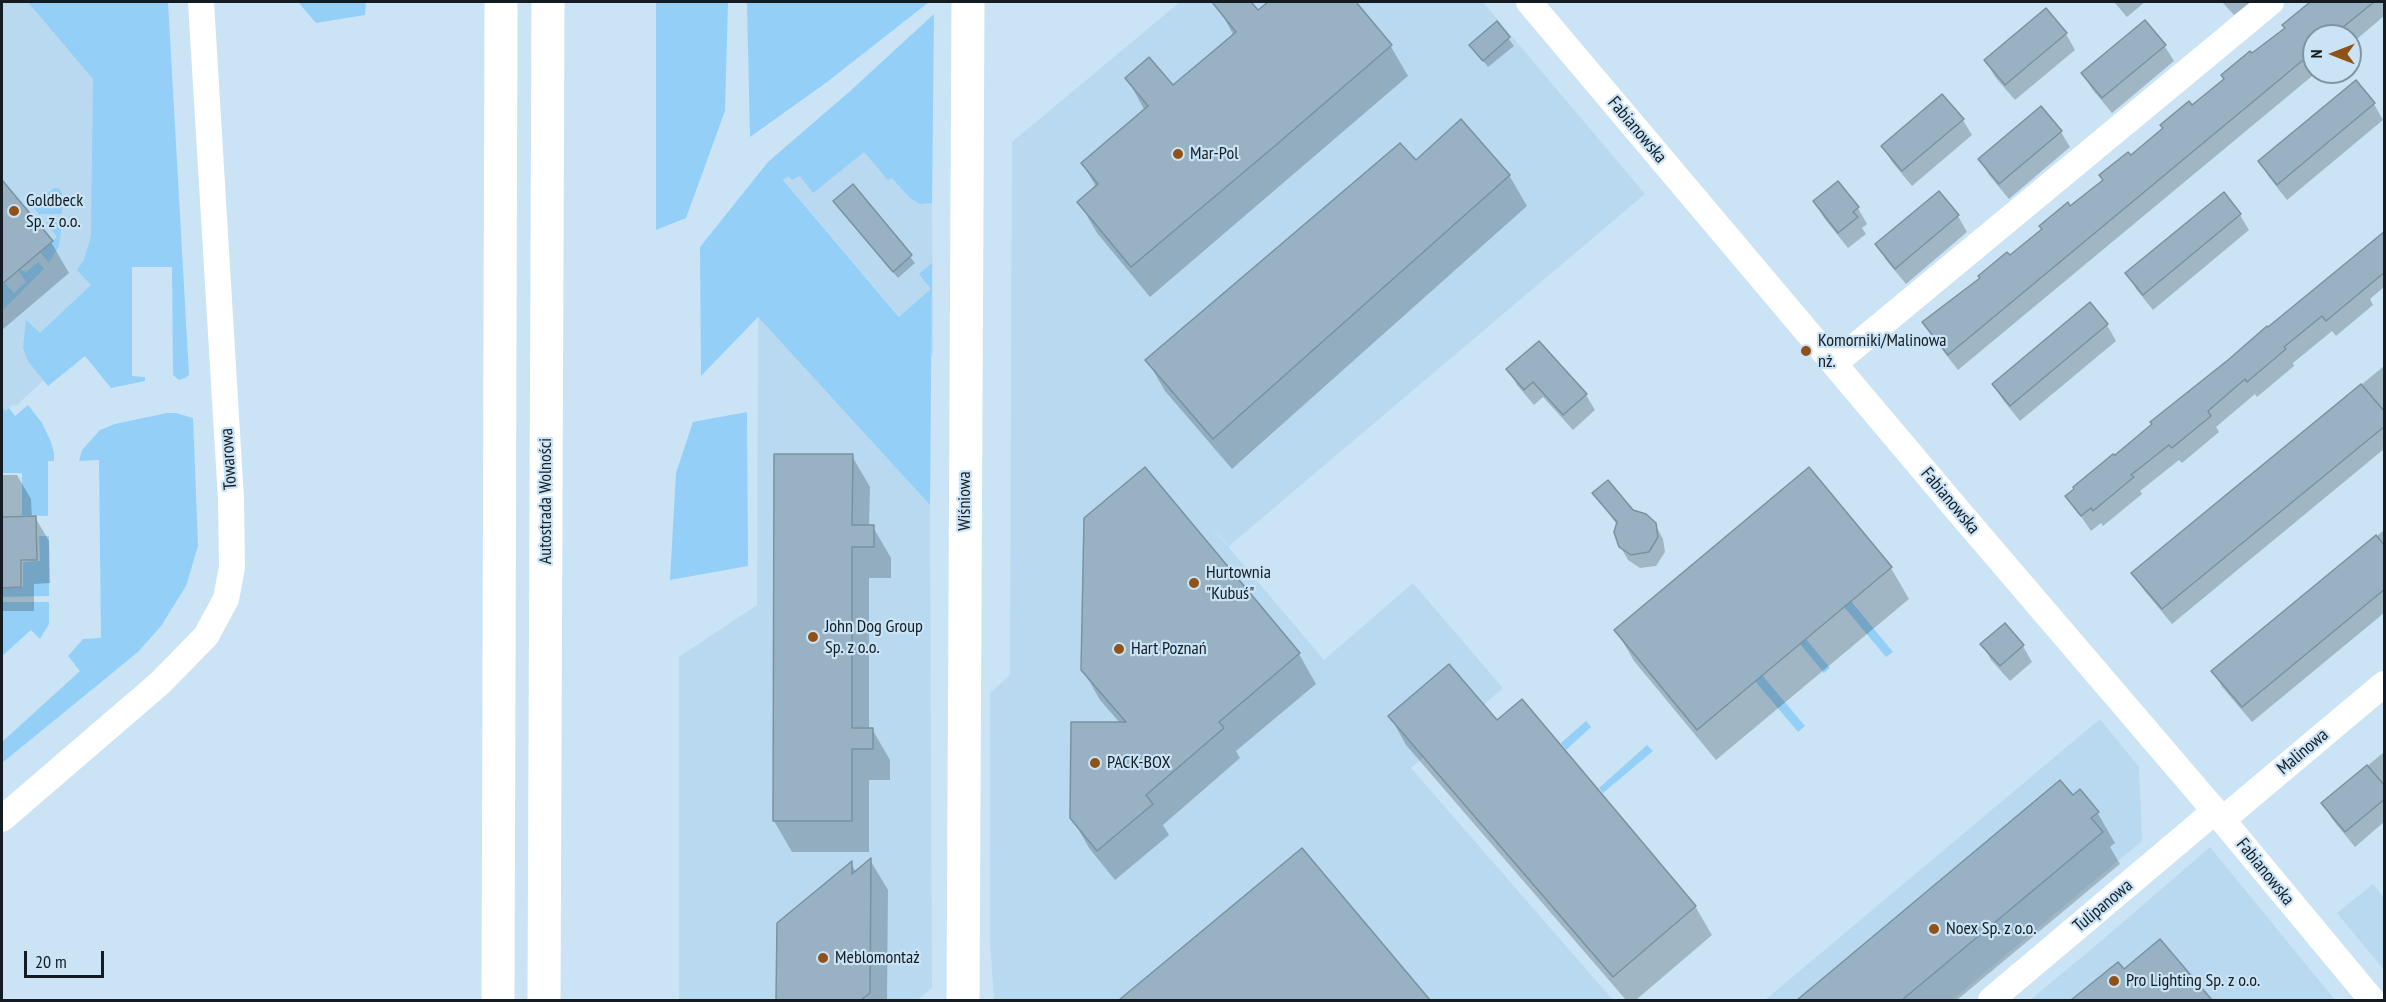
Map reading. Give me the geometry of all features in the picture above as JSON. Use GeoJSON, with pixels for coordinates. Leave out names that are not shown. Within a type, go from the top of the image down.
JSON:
{"type":"FeatureCollection","features":[{"type":"Feature","properties":{"kind":"main road"},"geometry":{"type":"LineString","coordinates":[[498,1000],[501,2]]}},
{"type":"Feature","properties":{"kind":"main road","name":"Autostrada Wolności"},"geometry":{"type":"LineString","coordinates":[[544,1000],[548,2]]}},
{"type":"Feature","properties":{"kind":"main road","name":"Wiśniowa"},"geometry":{"type":"LineString","coordinates":[[963,1000],[968,2]]}},
{"type":"Feature","properties":{"kind":"street","name":"Towarowa"},"geometry":{"type":"LineString","coordinates":[[2,819],[160,683],[207,636],[226,599],[232,567],[231,499],[201,2]]}},
{"type":"Feature","properties":{"kind":"street","name":"Fabianowska"},"geometry":{"type":"LineString","coordinates":[[1529,2],[2372,1000]]}},
{"type":"Feature","properties":{"kind":"street"},"geometry":{"type":"LineString","coordinates":[[1834,363],[2271,2]]}},
{"type":"Feature","properties":{"kind":"street","name":"Malinowa"},"geometry":{"type":"LineString","coordinates":[[2218,815],[2385,684]]}},
{"type":"Feature","properties":{"kind":"street","name":"Tulipanowa"},"geometry":{"type":"LineString","coordinates":[[1991,1000],[2218,815]]}},
{"type":"Feature","properties":{"kind":"shaded area","name":"Goldbeck Sp. z o.o."},"geometry":{"type":"Polygon","coordinates":[[[2,2],[157,2],[94,343],[46,383],[43,381],[16,406],[14,404],[2,414],[2,2]]]}},
{"type":"Feature","properties":{"kind":"shaded area"},"geometry":{"type":"Polygon","coordinates":[[[28,2],[168,2],[189,375],[185,378],[179,380],[173,375],[172,267],[132,267],[132,376],[145,377],[145,381],[111,388],[85,356],[48,386],[28,361],[23,348],[26,320],[40,333],[91,285],[77,270],[84,260],[91,236],[93,79],[28,2]]]}},
{"type":"Feature","properties":{"kind":"shaded area"},"geometry":{"type":"Polygon","coordinates":[[[298,2],[366,2],[365,15],[316,23],[298,2]]]}},
{"type":"Feature","properties":{"kind":"shaded area"},"geometry":{"type":"Polygon","coordinates":[[[656,2],[728,2],[725,111],[686,218],[656,230],[656,2]]]}},
{"type":"Feature","properties":{"kind":"shaded area"},"geometry":{"type":"Polygon","coordinates":[[[747,2],[929,2],[827,82],[750,137],[747,2]]]}},
{"type":"Feature","properties":{"kind":"shaded area"},"geometry":{"type":"Polygon","coordinates":[[[1180,2],[1483,2],[1645,194],[1229,546],[1204,518],[1324,660],[1413,583],[1503,688],[1411,768],[1613,1000],[994,1000],[990,941],[990,693],[1010,675],[1012,142],[1180,2]]]}},
{"type":"Feature","properties":{"kind":"shaded area"},"geometry":{"type":"Polygon","coordinates":[[[934,14],[932,203],[920,204],[910,198],[892,178],[888,180],[864,152],[813,193],[800,176],[792,180],[788,176],[783,180],[899,317],[931,289],[919,274],[932,263],[930,505],[758,317],[701,376],[700,247],[768,162],[934,14]]]}},
{"type":"Feature","properties":{"kind":"shaded area"},"geometry":{"type":"Polygon","coordinates":[[[848,93],[932,195],[933,356],[768,162],[848,93]]]}},
{"type":"Feature","properties":{"kind":"shaded area"},"geometry":{"type":"Polygon","coordinates":[[[54,188],[59,188],[62,193],[62,214],[39,214],[32,206],[54,188]]]}},
{"type":"Feature","properties":{"kind":"shaded area"},"geometry":{"type":"Polygon","coordinates":[[[46,222],[62,222],[59,246],[49,263],[40,252],[57,237],[46,222]]]}},
{"type":"Feature","properties":{"kind":"shaded area"},"geometry":{"type":"Polygon","coordinates":[[[38,262],[44,269],[2,311],[2,286],[5,283],[14,293],[26,282],[18,271],[21,269],[25,273],[38,262]]]}},
{"type":"Feature","properties":{"kind":"shaded area","name":"John Dog Group Sp. z o.o."},"geometry":{"type":"Polygon","coordinates":[[[758,317],[930,505],[932,988],[917,1000],[679,1000],[679,657],[757,605],[758,317]]]}},
{"type":"Feature","properties":{"kind":"shaded area"},"geometry":{"type":"Polygon","coordinates":[[[28,405],[42,423],[54,453],[54,461],[48,461],[48,516],[22,515],[22,473],[2,473],[2,407],[5,411],[9,408],[15,416],[28,405]]]}},
{"type":"Feature","properties":{"kind":"shaded area"},"geometry":{"type":"Polygon","coordinates":[[[747,412],[748,566],[670,580],[676,473],[693,422],[747,412]]]}},
{"type":"Feature","properties":{"kind":"shaded area"},"geometry":{"type":"Polygon","coordinates":[[[167,413],[193,418],[198,546],[186,586],[161,626],[138,652],[2,763],[2,742],[80,671],[68,656],[83,639],[101,638],[99,460],[79,461],[82,450],[100,430],[115,424],[167,413]]]}},
{"type":"Feature","properties":{"kind":"shaded area"},"geometry":{"type":"Polygon","coordinates":[[[39,536],[49,536],[49,596],[2,597],[2,588],[23,587],[23,562],[40,561],[39,536]]]}},
{"type":"Feature","properties":{"kind":"shaded area"},"geometry":{"type":"Polygon","coordinates":[[[1851,601],[1893,652],[1886,657],[1844,607],[1851,601]]]}},
{"type":"Feature","properties":{"kind":"shaded area"},"geometry":{"type":"Polygon","coordinates":[[[2,602],[49,602],[49,624],[40,639],[31,630],[2,656],[2,602]]]}},
{"type":"Feature","properties":{"kind":"shaded area"},"geometry":{"type":"Polygon","coordinates":[[[1806,639],[1830,668],[1824,673],[1800,644],[1806,639]]]}},
{"type":"Feature","properties":{"kind":"shaded area"},"geometry":{"type":"Polygon","coordinates":[[[1762,675],[1805,726],[1798,732],[1755,681],[1762,675]]]}},
{"type":"Feature","properties":{"kind":"shaded area"},"geometry":{"type":"Polygon","coordinates":[[[2100,719],[2139,767],[2142,841],[1952,1000],[1765,1000],[2100,719]]]}},
{"type":"Feature","properties":{"kind":"shaded area"},"geometry":{"type":"Polygon","coordinates":[[[1586,721],[1591,727],[1566,750],[1561,743],[1586,721]]]}},
{"type":"Feature","properties":{"kind":"shaded area"},"geometry":{"type":"Polygon","coordinates":[[[1647,745],[1653,751],[1603,793],[1599,788],[1647,745]]]}},
{"type":"Feature","properties":{"kind":"shaded area"},"geometry":{"type":"Polygon","coordinates":[[[2210,847],[2335,1000],[2030,1000],[2100,942],[2210,847]]]}},
{"type":"Feature","properties":{"kind":"shaded area"},"geometry":{"type":"Polygon","coordinates":[[[2373,884],[2384,898],[2384,970],[2337,913],[2373,884]]]}},
{"type":"Feature","properties":{"kind":"building"},"geometry":{"type":"Polygon","coordinates":[[[1212,2],[1251,2],[1258,10],[1268,2],[1356,2],[1392,45],[1131,267],[1077,202],[1098,184],[1081,163],[1148,106],[1125,78],[1149,57],[1173,85],[1236,32],[1212,2]]]}},
{"type":"Feature","properties":{"kind":"building"},"geometry":{"type":"Polygon","coordinates":[[[2310,2],[2374,2],[2347,24],[2302,24],[2302,61],[1948,355],[1922,322],[1980,278],[1978,276],[2007,252],[2010,255],[2042,229],[2039,226],[2068,202],[2070,206],[2103,180],[2099,175],[2128,152],[2131,155],[2163,128],[2160,125],[2189,101],[2192,105],[2224,79],[2221,75],[2250,51],[2252,53],[2285,28],[2282,25],[2310,2]]]}},
{"type":"Feature","properties":{"kind":"building"},"geometry":{"type":"Polygon","coordinates":[[[2046,8],[2067,33],[2005,85],[1984,60],[2046,8]]]}},
{"type":"Feature","properties":{"kind":"building"},"geometry":{"type":"Polygon","coordinates":[[[2145,20],[2166,45],[2102,98],[2081,73],[2145,20]]]}},
{"type":"Feature","properties":{"kind":"building"},"geometry":{"type":"Polygon","coordinates":[[[1497,21],[1510,37],[1483,61],[1469,45],[1497,21]]]}},
{"type":"Feature","properties":{"kind":"building"},"geometry":{"type":"Polygon","coordinates":[[[2351,84],[2359,84],[2375,103],[2277,185],[2258,161],[2351,84]]]}},
{"type":"Feature","properties":{"kind":"building"},"geometry":{"type":"Polygon","coordinates":[[[1942,94],[1964,119],[1902,171],[1881,146],[1942,94]]]}},
{"type":"Feature","properties":{"kind":"building"},"geometry":{"type":"Polygon","coordinates":[[[2041,106],[2062,131],[1999,184],[1978,159],[2041,106]]]}},
{"type":"Feature","properties":{"kind":"building"},"geometry":{"type":"Polygon","coordinates":[[[1461,119],[1510,175],[1213,439],[1145,360],[1400,143],[1416,160],[1461,119]]]}},
{"type":"Feature","properties":{"kind":"building","name":"Goldbeck Sp. z o.o."},"geometry":{"type":"Polygon","coordinates":[[[2,180],[53,241],[2,284],[2,180]]]}},
{"type":"Feature","properties":{"kind":"building"},"geometry":{"type":"Polygon","coordinates":[[[1838,181],[1859,207],[1853,212],[1858,217],[1838,233],[1813,201],[1838,181]]]}},
{"type":"Feature","properties":{"kind":"building"},"geometry":{"type":"Polygon","coordinates":[[[853,184],[912,255],[893,272],[833,201],[853,184]]]}},
{"type":"Feature","properties":{"kind":"building"},"geometry":{"type":"Polygon","coordinates":[[[1939,191],[1959,215],[1895,269],[1875,244],[1939,191]]]}},
{"type":"Feature","properties":{"kind":"building"},"geometry":{"type":"Polygon","coordinates":[[[2224,192],[2241,214],[2143,295],[2125,273],[2224,192]]]}},
{"type":"Feature","properties":{"kind":"building"},"geometry":{"type":"Polygon","coordinates":[[[2385,231],[2385,272],[2326,321],[2322,316],[2284,347],[2286,349],[2247,382],[2245,379],[2208,411],[2211,416],[2172,448],[2169,445],[2131,475],[2134,477],[2093,511],[2091,508],[2081,516],[2065,496],[2074,489],[2073,487],[2113,454],[2115,455],[2152,424],[2150,422],[2385,231]]]}},
{"type":"Feature","properties":{"kind":"building"},"geometry":{"type":"Polygon","coordinates":[[[2090,302],[2108,324],[2010,406],[1992,384],[2090,302]]]}},
{"type":"Feature","properties":{"kind":"building"},"geometry":{"type":"Polygon","coordinates":[[[1539,341],[1587,394],[1563,415],[1533,382],[1524,390],[1506,369],[1539,341]]]}},
{"type":"Feature","properties":{"kind":"building"},"geometry":{"type":"Polygon","coordinates":[[[2361,384],[2385,412],[2385,426],[2162,609],[2131,573],[2361,384]]]}},
{"type":"Feature","properties":{"kind":"building","name":"John Dog Group Sp. z o.o."},"geometry":{"type":"Polygon","coordinates":[[[774,454],[853,454],[852,525],[874,525],[874,547],[852,547],[852,728],[873,728],[873,749],[852,749],[852,821],[773,821],[774,454]]]}},
{"type":"Feature","properties":{"kind":"building"},"geometry":{"type":"Polygon","coordinates":[[[1145,467],[1300,653],[1219,722],[1224,728],[1146,795],[1153,804],[1097,851],[1070,818],[1071,722],[1126,722],[1081,670],[1084,518],[1145,467]]]}},
{"type":"Feature","properties":{"kind":"building"},"geometry":{"type":"Polygon","coordinates":[[[1809,467],[1892,567],[1697,730],[1614,630],[1809,467]]]}},
{"type":"Feature","properties":{"kind":"building"},"geometry":{"type":"Polygon","coordinates":[[[1608,480],[1633,510],[1646,514],[1656,523],[1658,537],[1649,552],[1631,555],[1619,547],[1614,532],[1617,522],[1592,493],[1608,480]]]}},
{"type":"Feature","properties":{"kind":"building"},"geometry":{"type":"Polygon","coordinates":[[[36,516],[37,560],[21,560],[21,587],[2,588],[2,517],[36,516]]]}},
{"type":"Feature","properties":{"kind":"building"},"geometry":{"type":"Polygon","coordinates":[[[2376,535],[2385,546],[2385,589],[2242,707],[2211,671],[2376,535]]]}},
{"type":"Feature","properties":{"kind":"building"},"geometry":{"type":"Polygon","coordinates":[[[2005,623],[2024,645],[2000,666],[1980,644],[2005,623]]]}},
{"type":"Feature","properties":{"kind":"building"},"geometry":{"type":"Polygon","coordinates":[[[1449,664],[1497,720],[1522,699],[1696,906],[1613,977],[1388,716],[1449,664]]]}},
{"type":"Feature","properties":{"kind":"building"},"geometry":{"type":"Polygon","coordinates":[[[2367,765],[2385,786],[2385,799],[2345,832],[2321,803],[2367,765]]]}},
{"type":"Feature","properties":{"kind":"building"},"geometry":{"type":"Polygon","coordinates":[[[2060,780],[2073,795],[2080,789],[2099,812],[2091,818],[2103,832],[1902,1000],[1797,1000],[2060,780]]]}},
{"type":"Feature","properties":{"kind":"building"},"geometry":{"type":"Polygon","coordinates":[[[1302,848],[1430,1000],[1119,1000],[1302,848]]]}},
{"type":"Feature","properties":{"kind":"building","name":"Meblomontaż"},"geometry":{"type":"Polygon","coordinates":[[[871,858],[870,993],[861,1000],[776,1000],[777,923],[852,861],[852,874],[871,858]]]}},
{"type":"Feature","properties":{"kind":"building"},"geometry":{"type":"Polygon","coordinates":[[[2160,939],[2212,1000],[2071,1000],[2118,962],[2124,969],[2160,939]]]}},
{"type":"Feature","properties":{"kind":"place","name":"Mar-Pol"},"geometry":{"type":"Point","coordinates":[1178,154]}},
{"type":"Feature","properties":{"kind":"place","name":"Goldbeck Sp. z o.o."},"geometry":{"type":"Point","coordinates":[14,211]}},
{"type":"Feature","properties":{"kind":"place","name":"Komorniki/Malinowa nż."},"geometry":{"type":"Point","coordinates":[1806,351]}},
{"type":"Feature","properties":{"kind":"place","name":"Hurtownia \"Kubuś\""},"geometry":{"type":"Point","coordinates":[1194,583]}},
{"type":"Feature","properties":{"kind":"place","name":"John Dog Group Sp. z o.o."},"geometry":{"type":"Point","coordinates":[813,637]}},
{"type":"Feature","properties":{"kind":"place","name":"Hart Poznań"},"geometry":{"type":"Point","coordinates":[1119,649]}},
{"type":"Feature","properties":{"kind":"place","name":"PACK-BOX"},"geometry":{"type":"Point","coordinates":[1095,763]}},
{"type":"Feature","properties":{"kind":"place","name":"Noex Sp. z o.o."},"geometry":{"type":"Point","coordinates":[1934,929]}},
{"type":"Feature","properties":{"kind":"place","name":"Meblomontaż"},"geometry":{"type":"Point","coordinates":[823,958]}},
{"type":"Feature","properties":{"kind":"place","name":"Pro Lighting Sp. z o.o."},"geometry":{"type":"Point","coordinates":[2114,981]}}]}
